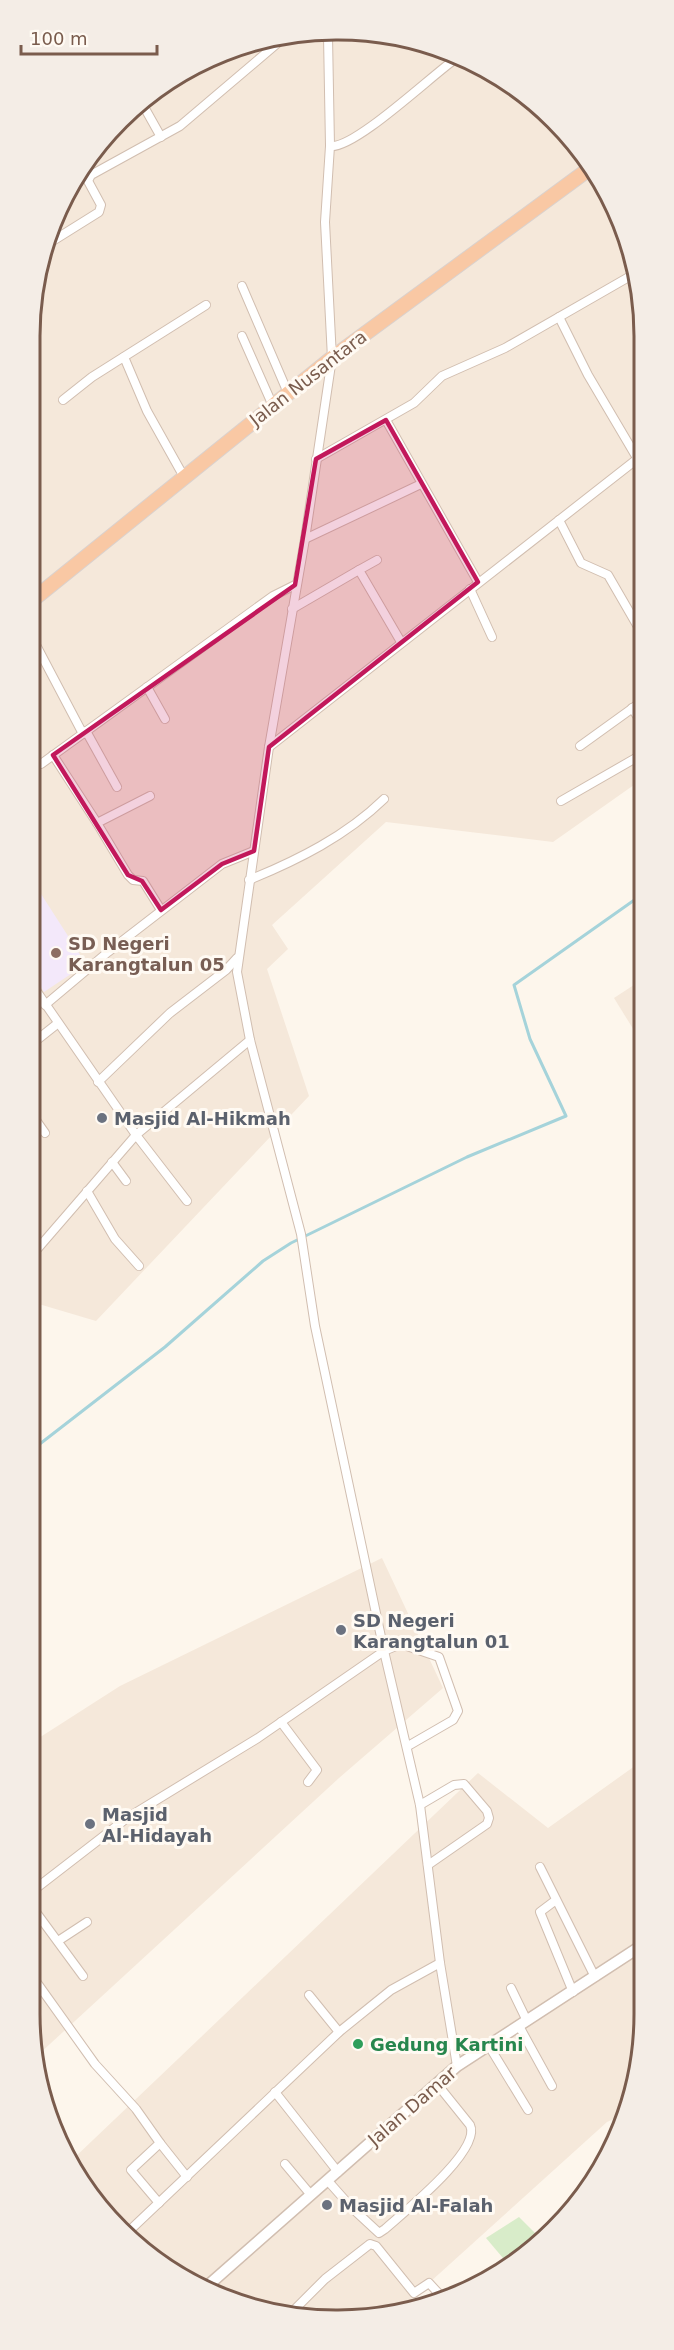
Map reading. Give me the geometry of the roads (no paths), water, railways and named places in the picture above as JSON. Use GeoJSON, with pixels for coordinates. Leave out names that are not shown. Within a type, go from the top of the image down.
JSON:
{"type":"FeatureCollection","features":[{"type":"Feature","properties":{"kind":"highway","name":"Jalan Nusantara"},"geometry":{"type":"LineString","coordinates":[[40,594],[332,358],[585,173]]}},
{"type":"Feature","properties":{"kind":"street"},"geometry":{"type":"LineString","coordinates":[[328,40],[330,146],[325,222],[332,358],[305,538],[269,747],[237,958],[237,972],[250,1040],[302,1239],[315,1326],[384,1651],[420,1805],[440,1962],[457,2066]]}},
{"type":"Feature","properties":{"kind":"street"},"geometry":{"type":"LineString","coordinates":[[58,238],[99,212],[101,205],[88,181],[91,175],[186,122],[272,48]]}},
{"type":"Feature","properties":{"kind":"street"},"geometry":{"type":"LineString","coordinates":[[330,146],[336,147],[359,136],[450,63]]}},
{"type":"Feature","properties":{"kind":"street"},"geometry":{"type":"LineString","coordinates":[[146,111],[161,137]]}},
{"type":"Feature","properties":{"kind":"street"},"geometry":{"type":"LineString","coordinates":[[316,459],[386,420],[425,395],[442,376],[505,348],[628,278]]}},
{"type":"Feature","properties":{"kind":"street"},"geometry":{"type":"LineString","coordinates":[[242,286],[288,393]]}},
{"type":"Feature","properties":{"kind":"street"},"geometry":{"type":"LineString","coordinates":[[63,400],[124,357],[206,305]]}},
{"type":"Feature","properties":{"kind":"street"},"geometry":{"type":"LineString","coordinates":[[559,317],[588,375],[634,449]]}},
{"type":"Feature","properties":{"kind":"street"},"geometry":{"type":"LineString","coordinates":[[242,336],[273,406]]}},
{"type":"Feature","properties":{"kind":"street"},"geometry":{"type":"LineString","coordinates":[[124,357],[147,411],[184,477]]}},
{"type":"Feature","properties":{"kind":"street"},"geometry":{"type":"LineString","coordinates":[[386,420],[478,582]]}},
{"type":"Feature","properties":{"kind":"street"},"geometry":{"type":"LineString","coordinates":[[269,747],[634,461]]}},
{"type":"Feature","properties":{"kind":"street"},"geometry":{"type":"LineString","coordinates":[[305,538],[421,484]]}},
{"type":"Feature","properties":{"kind":"street"},"geometry":{"type":"LineString","coordinates":[[558,520],[581,563],[608,575],[634,620]]}},
{"type":"Feature","properties":{"kind":"street"},"geometry":{"type":"LineString","coordinates":[[292,609],[377,560]]}},
{"type":"Feature","properties":{"kind":"street"},"geometry":{"type":"LineString","coordinates":[[359,570],[401,642]]}},
{"type":"Feature","properties":{"kind":"street"},"geometry":{"type":"LineString","coordinates":[[40,762],[53,755],[273,596],[296,585]]}},
{"type":"Feature","properties":{"kind":"street"},"geometry":{"type":"LineString","coordinates":[[470,589],[492,637]]}},
{"type":"Feature","properties":{"kind":"street"},"geometry":{"type":"LineString","coordinates":[[40,652],[117,787]]}},
{"type":"Feature","properties":{"kind":"street"},"geometry":{"type":"LineString","coordinates":[[147,687],[165,719]]}},
{"type":"Feature","properties":{"kind":"street"},"geometry":{"type":"LineString","coordinates":[[580,746],[632,708],[634,711]]}},
{"type":"Feature","properties":{"kind":"street"},"geometry":{"type":"LineString","coordinates":[[53,755],[128,876],[133,880],[143,881],[161,910]]}},
{"type":"Feature","properties":{"kind":"street"},"geometry":{"type":"LineString","coordinates":[[561,801],[634,759]]}},
{"type":"Feature","properties":{"kind":"street"},"geometry":{"type":"LineString","coordinates":[[97,823],[150,796]]}},
{"type":"Feature","properties":{"kind":"street"},"geometry":{"type":"LineString","coordinates":[[249,880],[312,851],[350,827],[384,799]]}},
{"type":"Feature","properties":{"kind":"street"},"geometry":{"type":"LineString","coordinates":[[45,1005],[161,910],[222,864],[254,851]]}},
{"type":"Feature","properties":{"kind":"street"},"geometry":{"type":"LineString","coordinates":[[98,1082],[170,1013],[226,970],[237,958]]}},
{"type":"Feature","properties":{"kind":"street"},"geometry":{"type":"LineString","coordinates":[[40,997],[136,1135],[187,1201]]}},
{"type":"Feature","properties":{"kind":"street"},"geometry":{"type":"LineString","coordinates":[[40,1037],[57,1024]]}},
{"type":"Feature","properties":{"kind":"street"},"geometry":{"type":"LineString","coordinates":[[40,1246],[136,1135],[250,1040]]}},
{"type":"Feature","properties":{"kind":"street"},"geometry":{"type":"LineString","coordinates":[[40,1126],[45,1133]]}},
{"type":"Feature","properties":{"kind":"street"},"geometry":{"type":"LineString","coordinates":[[112,1162],[126,1181]]}},
{"type":"Feature","properties":{"kind":"street"},"geometry":{"type":"LineString","coordinates":[[87,1191],[115,1239],[139,1266]]}},
{"type":"Feature","properties":{"kind":"street"},"geometry":{"type":"LineString","coordinates":[[40,1885],[127,1818],[281,1722],[384,1651],[401,1644],[439,1657],[457,1705],[458,1715],[408,1746]]}},
{"type":"Feature","properties":{"kind":"street"},"geometry":{"type":"LineString","coordinates":[[281,1722],[317,1770],[308,1782]]}},
{"type":"Feature","properties":{"kind":"street"},"geometry":{"type":"LineString","coordinates":[[420,1805],[454,1785],[464,1784],[489,1818],[487,1824],[428,1864]]}},
{"type":"Feature","properties":{"kind":"street"},"geometry":{"type":"LineString","coordinates":[[540,1868],[595,1977]]}},
{"type":"Feature","properties":{"kind":"street"},"geometry":{"type":"LineString","coordinates":[[556,1900],[540,1912],[573,1992]]}},
{"type":"Feature","properties":{"kind":"street"},"geometry":{"type":"LineString","coordinates":[[40,1917],[83,1976]]}},
{"type":"Feature","properties":{"kind":"street"},"geometry":{"type":"LineString","coordinates":[[58,1941],[87,1922]]}},
{"type":"Feature","properties":{"kind":"street","name":"Jalan Damar"},"geometry":{"type":"LineString","coordinates":[[212,2282],[457,2066],[634,1951]]}},
{"type":"Feature","properties":{"kind":"street"},"geometry":{"type":"LineString","coordinates":[[133,2228],[339,2032],[391,1990],[440,1962]]}},
{"type":"Feature","properties":{"kind":"street"},"geometry":{"type":"LineString","coordinates":[[40,1987],[95,2064],[136,2109],[187,2177]]}},
{"type":"Feature","properties":{"kind":"street"},"geometry":{"type":"LineString","coordinates":[[511,1988],[523,2023],[552,2086]]}},
{"type":"Feature","properties":{"kind":"street"},"geometry":{"type":"LineString","coordinates":[[309,1995],[339,2032]]}},
{"type":"Feature","properties":{"kind":"street"},"geometry":{"type":"LineString","coordinates":[[489,2046],[528,2110]]}},
{"type":"Feature","properties":{"kind":"street"},"geometry":{"type":"LineString","coordinates":[[297,2307],[325,2279],[370,2244],[466,2151],[471,2141],[470,2125],[437,2084]]}},
{"type":"Feature","properties":{"kind":"street"},"geometry":{"type":"LineString","coordinates":[[275,2092],[338,2172]]}},
{"type":"Feature","properties":{"kind":"street"},"geometry":{"type":"LineString","coordinates":[[159,2203],[131,2170],[160,2143]]}},
{"type":"Feature","properties":{"kind":"street"},"geometry":{"type":"LineString","coordinates":[[285,2164],[311,2195]]}},
{"type":"Feature","properties":{"kind":"street"},"geometry":{"type":"LineString","coordinates":[[328,2181],[351,2208],[380,2233]]}},
{"type":"Feature","properties":{"kind":"street"},"geometry":{"type":"LineString","coordinates":[[370,2244],[376,2246],[414,2293],[429,2283],[437,2292]]}},
{"type":"Feature","properties":{"kind":"waterway"},"geometry":{"type":"LineString","coordinates":[[40,1444],[165,1347],[263,1261],[291,1243],[467,1157],[566,1116],[530,1039],[514,985],[634,900]]}},
{"type":"Feature","properties":{"kind":"place","name":"SD Negeri Karangtalun 05"},"geometry":{"type":"Point","coordinates":[56,953]}},
{"type":"Feature","properties":{"kind":"place","name":"Masjid Al-Hikmah"},"geometry":{"type":"Point","coordinates":[102,1118]}},
{"type":"Feature","properties":{"kind":"place","name":"SD Negeri Karangtalun 01"},"geometry":{"type":"Point","coordinates":[341,1630]}},
{"type":"Feature","properties":{"kind":"place","name":"Masjid Al-Hidayah"},"geometry":{"type":"Point","coordinates":[90,1824]}},
{"type":"Feature","properties":{"kind":"place","name":"Gedung Kartini"},"geometry":{"type":"Point","coordinates":[358,2044]}},
{"type":"Feature","properties":{"kind":"place","name":"Masjid Al-Falah"},"geometry":{"type":"Point","coordinates":[327,2205]}}]}
